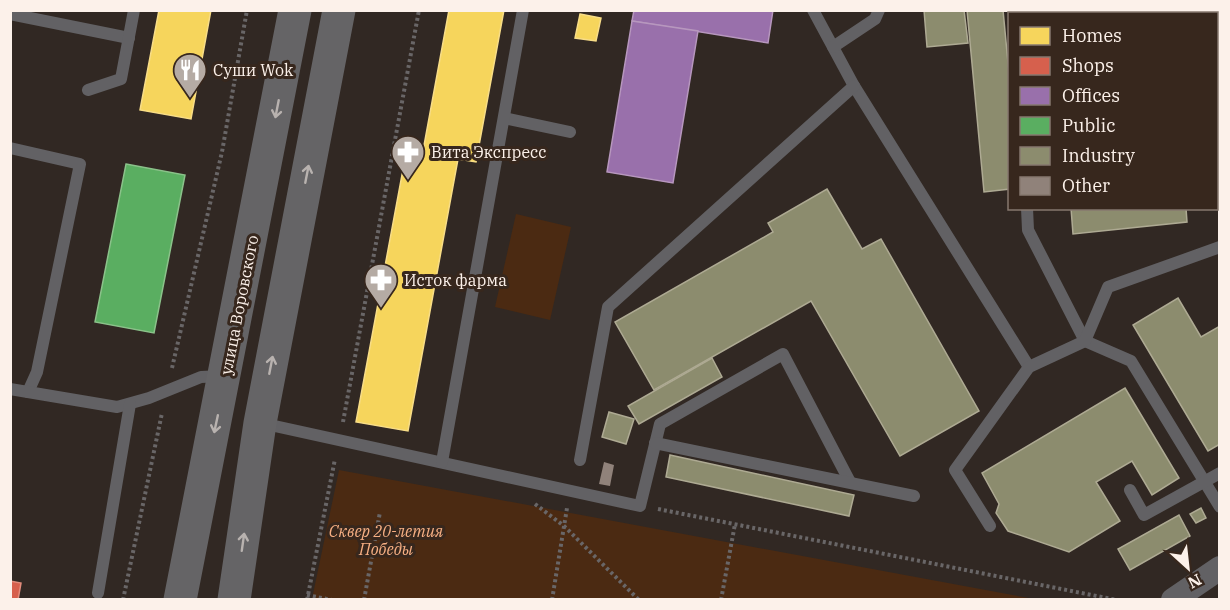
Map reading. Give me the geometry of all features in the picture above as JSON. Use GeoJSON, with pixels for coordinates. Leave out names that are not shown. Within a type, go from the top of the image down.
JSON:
{"type":"FeatureCollection","features":[{"type":"Feature","properties":{"kind":"main road","name":"улица Воровского"},"geometry":{"type":"LineString","coordinates":[[180,600],[226,376],[295,10]]}},
{"type":"Feature","properties":{"kind":"main road"},"geometry":{"type":"LineString","coordinates":[[234,600],[260,423],[339,10]]}},
{"type":"Feature","properties":{"kind":"street"},"geometry":{"type":"LineString","coordinates":[[1173,600],[1220,568]]}},
{"type":"Feature","properties":{"kind":"lane"},"geometry":{"type":"LineString","coordinates":[[88,90],[121,79],[134,10]]}},
{"type":"Feature","properties":{"kind":"lane"},"geometry":{"type":"LineString","coordinates":[[442,462],[523,10]]}},
{"type":"Feature","properties":{"kind":"lane"},"geometry":{"type":"LineString","coordinates":[[813,10],[854,86],[1029,367]]}},
{"type":"Feature","properties":{"kind":"lane"},"geometry":{"type":"LineString","coordinates":[[833,47],[875,19],[879,10]]}},
{"type":"Feature","properties":{"kind":"lane"},"geometry":{"type":"LineString","coordinates":[[10,14],[129,38]]}},
{"type":"Feature","properties":{"kind":"lane"},"geometry":{"type":"LineString","coordinates":[[580,460],[608,307],[854,86]]}},
{"type":"Feature","properties":{"kind":"lane"},"geometry":{"type":"LineString","coordinates":[[504,118],[570,132]]}},
{"type":"Feature","properties":{"kind":"lane"},"geometry":{"type":"LineString","coordinates":[[10,148],[80,164],[38,372],[28,392]]}},
{"type":"Feature","properties":{"kind":"lane"},"geometry":{"type":"LineString","coordinates":[[1027,210],[1028,231],[1085,341],[1131,361],[1220,507]]}},
{"type":"Feature","properties":{"kind":"lane"},"geometry":{"type":"LineString","coordinates":[[990,526],[955,470],[1029,367],[1085,341],[1108,287],[1220,247]]}},
{"type":"Feature","properties":{"kind":"lane"},"geometry":{"type":"LineString","coordinates":[[260,423],[640,506],[660,424],[783,354],[850,482]]}},
{"type":"Feature","properties":{"kind":"lane"},"geometry":{"type":"LineString","coordinates":[[10,389],[117,407],[201,377],[226,376]]}},
{"type":"Feature","properties":{"kind":"lane"},"geometry":{"type":"LineString","coordinates":[[98,593],[130,404]]}},
{"type":"Feature","properties":{"kind":"lane"},"geometry":{"type":"LineString","coordinates":[[655,443],[914,496]]}},
{"type":"Feature","properties":{"kind":"lane"},"geometry":{"type":"LineString","coordinates":[[1130,490],[1144,515],[1220,473]]}},
{"type":"Feature","properties":{"kind":"path"},"geometry":{"type":"LineString","coordinates":[[123,600],[166,389],[222,152],[247,10]]}},
{"type":"Feature","properties":{"kind":"path"},"geometry":{"type":"LineString","coordinates":[[332,600],[307,597],[339,439],[419,10]]}},
{"type":"Feature","properties":{"kind":"path"},"geometry":{"type":"LineString","coordinates":[[496,474],[564,526],[639,600]]}},
{"type":"Feature","properties":{"kind":"path"},"geometry":{"type":"LineString","coordinates":[[552,600],[570,490]]}},
{"type":"Feature","properties":{"kind":"path"},"geometry":{"type":"LineString","coordinates":[[640,506],[1117,600]]}},
{"type":"Feature","properties":{"kind":"path"},"geometry":{"type":"LineString","coordinates":[[364,600],[380,512]]}},
{"type":"Feature","properties":{"kind":"path"},"geometry":{"type":"LineString","coordinates":[[721,600],[735,524]]}},
{"type":"Feature","properties":{"kind":"green space"},"geometry":{"type":"Polygon","coordinates":[[[516,214],[571,227],[550,320],[495,307],[516,214]]]}},
{"type":"Feature","properties":{"kind":"green space","name":"Сквер 20-летия Победы"},"geometry":{"type":"Polygon","coordinates":[[[339,470],[1034,599],[312,599],[339,470]]]}},
{"type":"Feature","properties":{"kind":"building: Homes"},"geometry":{"type":"Polygon","coordinates":[[[159,10],[211,10],[191,119],[140,110],[159,10]]]}},
{"type":"Feature","properties":{"kind":"building: Homes"},"geometry":{"type":"Polygon","coordinates":[[[449,10],[504,10],[476,162],[458,159],[408,431],[356,422],[407,148],[423,151],[449,10]]]}},
{"type":"Feature","properties":{"kind":"building: Homes"},"geometry":{"type":"Polygon","coordinates":[[[580,14],[601,18],[596,41],[575,38],[580,14]]]}},
{"type":"Feature","properties":{"kind":"building: Shops"},"geometry":{"type":"Polygon","coordinates":[[[10,581],[21,583],[18,600],[10,600],[10,581]]]}},
{"type":"Feature","properties":{"kind":"building: Offices"},"geometry":{"type":"Polygon","coordinates":[[[634,10],[773,10],[768,43],[632,21],[634,10]]]}},
{"type":"Feature","properties":{"kind":"building: Offices"},"geometry":{"type":"Polygon","coordinates":[[[632,21],[698,31],[673,183],[607,172],[632,21]]]}},
{"type":"Feature","properties":{"kind":"building: Public"},"geometry":{"type":"Polygon","coordinates":[[[126,164],[185,175],[154,333],[95,322],[126,164]]]}},
{"type":"Feature","properties":{"kind":"building: Industry"},"geometry":{"type":"Polygon","coordinates":[[[924,10],[964,10],[968,43],[927,47],[924,10]]]}},
{"type":"Feature","properties":{"kind":"building: Industry"},"geometry":{"type":"Polygon","coordinates":[[[967,10],[1003,10],[1008,63],[1008,189],[984,192],[967,10]]]}},
{"type":"Feature","properties":{"kind":"building: Industry"},"geometry":{"type":"Polygon","coordinates":[[[827,189],[862,249],[881,239],[979,411],[900,456],[811,301],[654,390],[615,322],[773,232],[768,223],[827,189]]]}},
{"type":"Feature","properties":{"kind":"building: Industry"},"geometry":{"type":"Polygon","coordinates":[[[1071,210],[1186,210],[1187,222],[1073,234],[1071,210]]]}},
{"type":"Feature","properties":{"kind":"building: Industry"},"geometry":{"type":"Polygon","coordinates":[[[1178,298],[1201,337],[1220,326],[1220,444],[1208,451],[1133,325],[1178,298]]]}},
{"type":"Feature","properties":{"kind":"building: Industry"},"geometry":{"type":"Polygon","coordinates":[[[712,358],[722,377],[639,424],[628,406],[712,358]]]}},
{"type":"Feature","properties":{"kind":"building: Industry"},"geometry":{"type":"Polygon","coordinates":[[[1125,388],[1179,478],[1152,495],[1132,461],[1096,482],[1120,521],[1069,552],[1008,531],[996,513],[999,504],[982,473],[1125,388]]]}},
{"type":"Feature","properties":{"kind":"building: Industry"},"geometry":{"type":"Polygon","coordinates":[[[609,412],[634,419],[626,444],[602,437],[609,412]]]}},
{"type":"Feature","properties":{"kind":"building: Industry"},"geometry":{"type":"Polygon","coordinates":[[[670,455],[854,495],[849,516],[666,477],[670,455]]]}},
{"type":"Feature","properties":{"kind":"building: Industry"},"geometry":{"type":"Polygon","coordinates":[[[1201,508],[1206,518],[1196,523],[1190,514],[1201,508]]]}},
{"type":"Feature","properties":{"kind":"building: Industry"},"geometry":{"type":"Polygon","coordinates":[[[1179,515],[1190,536],[1130,570],[1118,549],[1179,515]]]}},
{"type":"Feature","properties":{"kind":"building: Other"},"geometry":{"type":"Polygon","coordinates":[[[604,462],[614,465],[610,486],[599,484],[604,462]]]}},
{"type":"Feature","properties":{"kind":"place","name":"Суши Wok"},"geometry":{"type":"Point","coordinates":[190,99]}},
{"type":"Feature","properties":{"kind":"place","name":"Вита Экспресс"},"geometry":{"type":"Point","coordinates":[408,181]}},
{"type":"Feature","properties":{"kind":"place","name":"Исток фарма"},"geometry":{"type":"Point","coordinates":[381,309]}}]}
